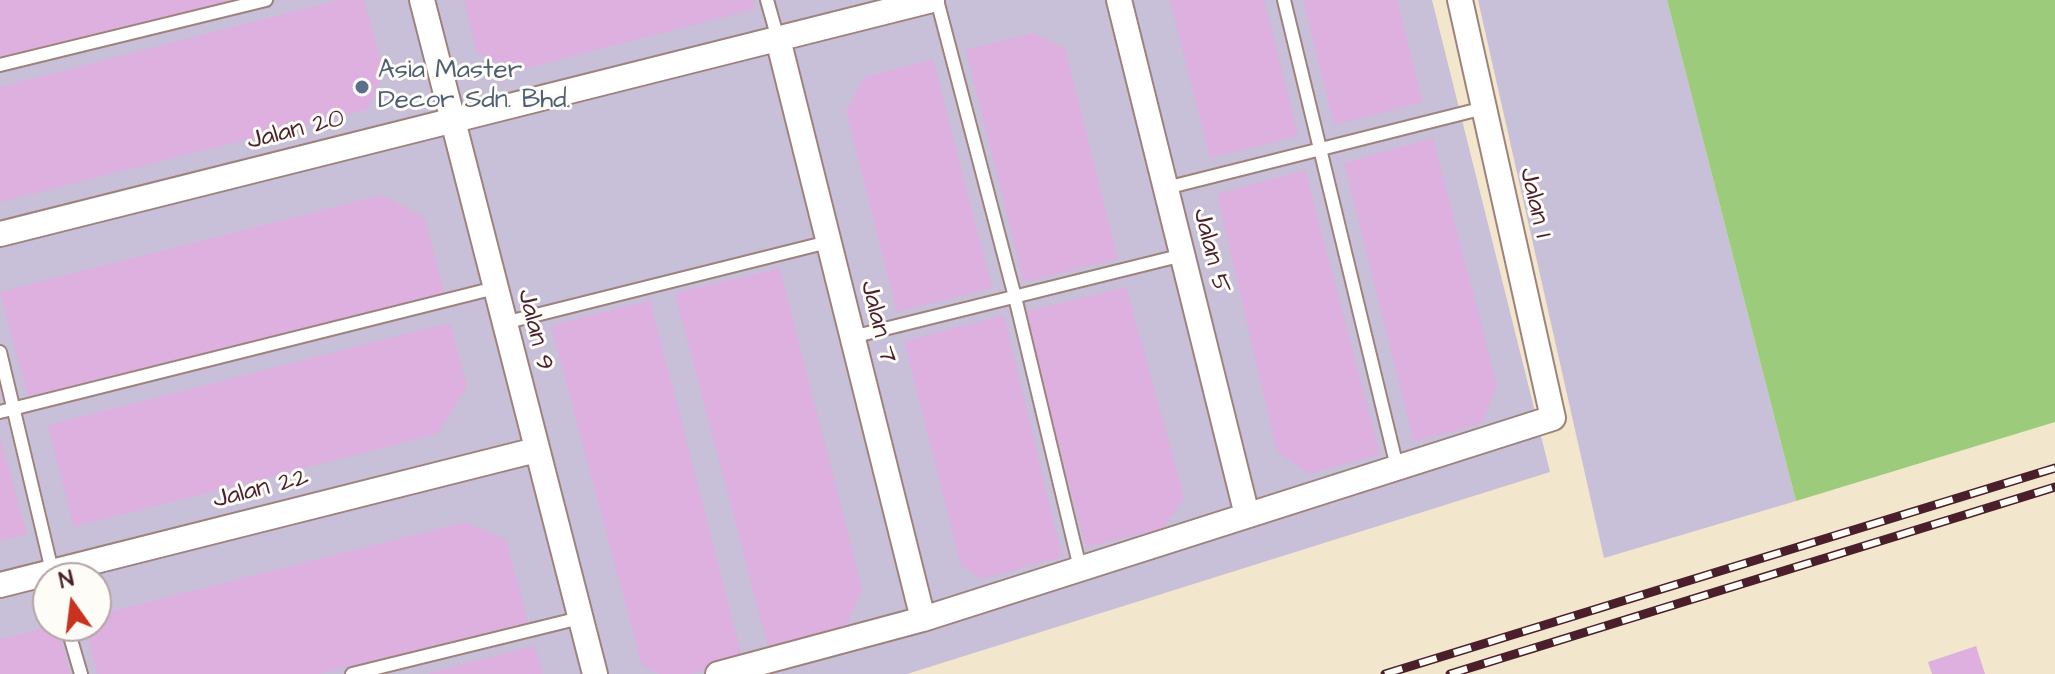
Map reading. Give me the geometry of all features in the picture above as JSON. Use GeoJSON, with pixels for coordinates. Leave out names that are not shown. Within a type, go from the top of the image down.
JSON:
{"type":"FeatureCollection","features":[{"type":"Feature","properties":{"kind":"street","name":"Jalan 9"},"geometry":{"type":"LineString","coordinates":[[422,0],[595,674]]}},
{"type":"Feature","properties":{"kind":"street","name":"Jalan 20"},"geometry":{"type":"LineString","coordinates":[[0,234],[935,0]]}},
{"type":"Feature","properties":{"kind":"street","name":"Jalan 5"},"geometry":{"type":"LineString","coordinates":[[1119,0],[1247,515]]}},
{"type":"Feature","properties":{"kind":"street","name":"Jalan 1"},"geometry":{"type":"LineString","coordinates":[[1397,467],[1553,418],[1460,0]]}},
{"type":"Feature","properties":{"kind":"street","name":"Jalan 7"},"geometry":{"type":"LineString","coordinates":[[778,39],[923,619]]}},
{"type":"Feature","properties":{"kind":"street","name":"Jalan 22"},"geometry":{"type":"LineString","coordinates":[[103,562],[536,450]]}},
{"type":"Feature","properties":{"kind":"street"},"geometry":{"type":"LineString","coordinates":[[718,674],[923,619],[1397,467]]}},
{"type":"Feature","properties":{"kind":"street","name":"Jalan 22"},"geometry":{"type":"LineString","coordinates":[[0,585],[32,579]]}},
{"type":"Feature","properties":{"kind":"lane"},"geometry":{"type":"LineString","coordinates":[[0,65],[266,0]]}},
{"type":"Feature","properties":{"kind":"lane"},"geometry":{"type":"LineString","coordinates":[[767,0],[778,39]]}},
{"type":"Feature","properties":{"kind":"lane"},"geometry":{"type":"LineString","coordinates":[[935,0],[1015,297],[1080,568]]}},
{"type":"Feature","properties":{"kind":"lane"},"geometry":{"type":"LineString","coordinates":[[1284,0],[1397,467]]}},
{"type":"Feature","properties":{"kind":"lane"},"geometry":{"type":"LineString","coordinates":[[1166,188],[1484,108]]}},
{"type":"Feature","properties":{"kind":"lane"},"geometry":{"type":"LineString","coordinates":[[504,323],[828,242]]}},
{"type":"Feature","properties":{"kind":"lane"},"geometry":{"type":"LineString","coordinates":[[852,337],[1183,255]]}},
{"type":"Feature","properties":{"kind":"lane"},"geometry":{"type":"LineString","coordinates":[[0,412],[495,288]]}},
{"type":"Feature","properties":{"kind":"lane"},"geometry":{"type":"LineString","coordinates":[[0,352],[50,562]]}},
{"type":"Feature","properties":{"kind":"lane"},"geometry":{"type":"LineString","coordinates":[[352,674],[580,618]]}},
{"type":"Feature","properties":{"kind":"lane"},"geometry":{"type":"LineString","coordinates":[[72,642],[81,674]]}},
{"type":"Feature","properties":{"kind":"shaded area"},"geometry":{"type":"Polygon","coordinates":[[[0,0],[1432,0],[1550,472],[907,674],[0,674],[0,0]]]}},
{"type":"Feature","properties":{"kind":"shaded area"},"geometry":{"type":"Polygon","coordinates":[[[1478,0],[1667,0],[1796,501],[1604,558],[1478,0]]]}},
{"type":"Feature","properties":{"kind":"green space"},"geometry":{"type":"Polygon","coordinates":[[[1667,0],[2055,0],[2055,422],[1796,501],[1667,0]]]}},
{"type":"Feature","properties":{"kind":"building"},"geometry":{"type":"Polygon","coordinates":[[[0,0],[239,0],[240,1],[0,61],[0,0]]]}},
{"type":"Feature","properties":{"kind":"building"},"geometry":{"type":"Polygon","coordinates":[[[338,0],[364,0],[384,72],[368,109],[0,202],[0,87],[338,0]]]}},
{"type":"Feature","properties":{"kind":"building"},"geometry":{"type":"Polygon","coordinates":[[[464,0],[753,0],[755,9],[516,71],[477,53],[464,0]]]}},
{"type":"Feature","properties":{"kind":"building"},"geometry":{"type":"Polygon","coordinates":[[[1170,0],[1264,0],[1298,136],[1210,158],[1170,0]]]}},
{"type":"Feature","properties":{"kind":"building"},"geometry":{"type":"Polygon","coordinates":[[[1303,0],[1397,0],[1423,102],[1334,125],[1303,0]]]}},
{"type":"Feature","properties":{"kind":"building"},"geometry":{"type":"Polygon","coordinates":[[[1033,33],[1065,48],[1118,259],[1024,282],[966,50],[1033,33]]]}},
{"type":"Feature","properties":{"kind":"building"},"geometry":{"type":"Polygon","coordinates":[[[933,59],[992,288],[897,312],[846,111],[865,77],[933,59]]]}},
{"type":"Feature","properties":{"kind":"building"},"geometry":{"type":"Polygon","coordinates":[[[1433,138],[1497,386],[1482,423],[1414,442],[1344,163],[1433,138]]]}},
{"type":"Feature","properties":{"kind":"building"},"geometry":{"type":"Polygon","coordinates":[[[1305,170],[1380,454],[1309,474],[1277,452],[1217,194],[1305,170]]]}},
{"type":"Feature","properties":{"kind":"building"},"geometry":{"type":"Polygon","coordinates":[[[381,195],[424,217],[445,294],[29,401],[0,292],[381,195]]]}},
{"type":"Feature","properties":{"kind":"building"},"geometry":{"type":"Polygon","coordinates":[[[780,268],[862,589],[841,638],[770,654],[675,293],[780,268]]]}},
{"type":"Feature","properties":{"kind":"building"},"geometry":{"type":"Polygon","coordinates":[[[1126,287],[1184,497],[1164,528],[1086,547],[1024,312],[1126,287]]]}},
{"type":"Feature","properties":{"kind":"building"},"geometry":{"type":"Polygon","coordinates":[[[650,300],[743,660],[690,674],[659,674],[642,665],[551,326],[650,300]]]}},
{"type":"Feature","properties":{"kind":"building"},"geometry":{"type":"Polygon","coordinates":[[[1004,315],[1062,557],[981,579],[961,565],[904,341],[1004,315]]]}},
{"type":"Feature","properties":{"kind":"building"},"geometry":{"type":"Polygon","coordinates":[[[450,323],[467,387],[437,434],[74,527],[48,425],[450,323]]]}},
{"type":"Feature","properties":{"kind":"building"},"geometry":{"type":"Polygon","coordinates":[[[0,435],[27,534],[0,541],[0,435]]]}},
{"type":"Feature","properties":{"kind":"building"},"geometry":{"type":"Polygon","coordinates":[[[465,522],[506,540],[528,622],[318,674],[97,674],[89,642],[112,642],[112,611],[465,522]]]}},
{"type":"Feature","properties":{"kind":"building"},"geometry":{"type":"Polygon","coordinates":[[[32,631],[32,642],[62,642],[70,674],[0,674],[0,639],[32,631]]]}},
{"type":"Feature","properties":{"kind":"building"},"geometry":{"type":"Polygon","coordinates":[[[535,646],[543,674],[429,674],[429,673],[535,646]]]}},
{"type":"Feature","properties":{"kind":"building"},"geometry":{"type":"Polygon","coordinates":[[[1976,646],[1985,674],[1932,674],[1928,662],[1976,646]]]}},
{"type":"Feature","properties":{"kind":"railway"},"geometry":{"type":"LineString","coordinates":[[1385,674],[2055,468]]}},
{"type":"Feature","properties":{"kind":"railway"},"geometry":{"type":"LineString","coordinates":[[1450,674],[2055,487]]}},
{"type":"Feature","properties":{"kind":"place","name":"Asia Master Decor Sdn. Bhd."},"geometry":{"type":"Point","coordinates":[362,87]}}]}
